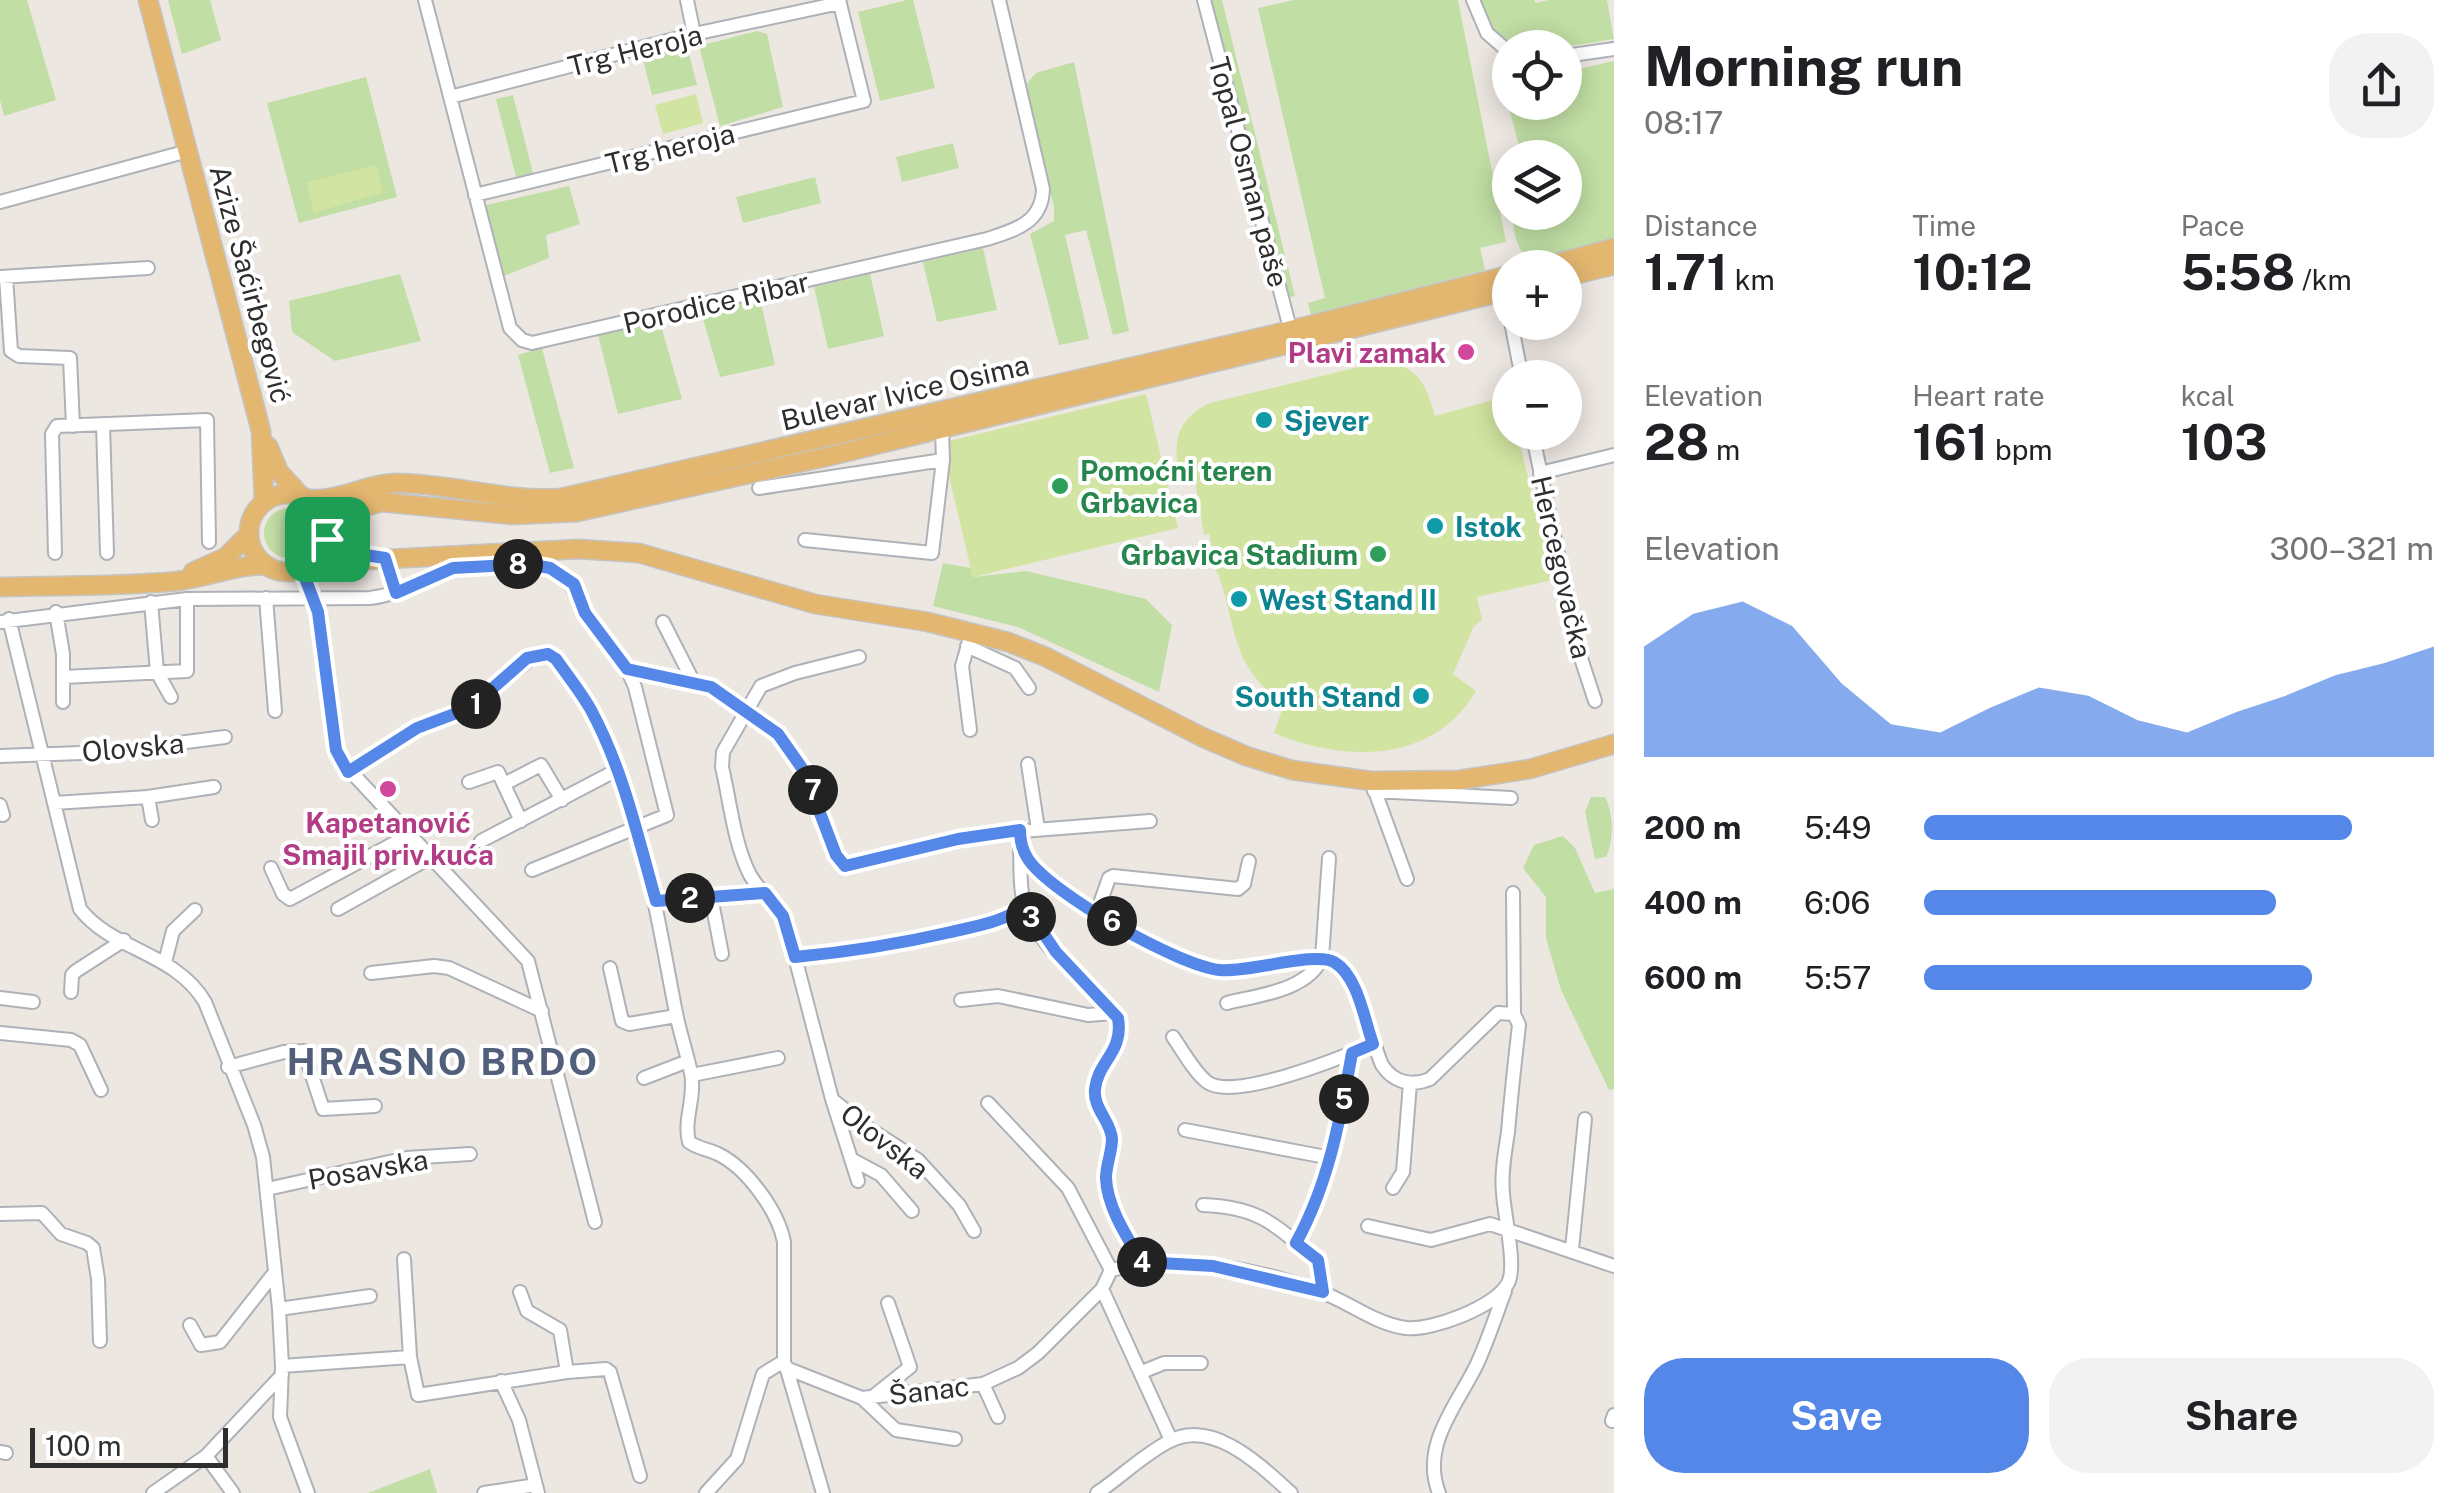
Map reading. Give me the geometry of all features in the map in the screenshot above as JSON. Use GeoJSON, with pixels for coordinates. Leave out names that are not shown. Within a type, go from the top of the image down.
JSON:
{"type":"FeatureCollection","features":[{"type":"Feature","properties":{"kind":"main road","name":"Azize Šaćirbegović"},"geometry":{"type":"LineString","coordinates":[[148,0],[261,431],[279,472],[304,497]]}},
{"type":"Feature","properties":{"kind":"main road"},"geometry":{"type":"LineString","coordinates":[[1582,256],[1614,248]]}},
{"type":"Feature","properties":{"kind":"main road"},"geometry":{"type":"LineString","coordinates":[[1582,273],[1614,265]]}},
{"type":"Feature","properties":{"kind":"main road","name":"Bulevar Ivice Osima"},"geometry":{"type":"LineString","coordinates":[[304,497],[329,498],[363,487],[400,484],[560,498],[1492,290]]}},
{"type":"Feature","properties":{"kind":"main road","name":"Bulevar Ivice Osima"},"geometry":{"type":"LineString","coordinates":[[327,533],[343,512],[382,502],[513,514],[578,512],[942,430],[1292,337]]}},
{"type":"Feature","properties":{"kind":"main road","name":"Azize Šaćirbegović"},"geometry":{"type":"LineString","coordinates":[[261,431],[264,502]]}},
{"type":"Feature","properties":{"kind":"main road"},"geometry":{"type":"LineString","coordinates":[[268,566],[252,546],[249,534],[254,513],[264,502],[288,493],[318,506],[327,533],[346,552],[385,558]]}},
{"type":"Feature","properties":{"kind":"main road"},"geometry":{"type":"LineString","coordinates":[[307,566],[320,556],[327,533]]}},
{"type":"Feature","properties":{"kind":"main road"},"geometry":{"type":"LineString","coordinates":[[167,582],[226,556],[249,534]]}},
{"type":"Feature","properties":{"kind":"main road"},"geometry":{"type":"LineString","coordinates":[[0,587],[167,582],[222,574],[250,565],[279,571],[385,558],[578,550],[639,553],[815,604],[1046,656],[1246,756],[1372,786],[1459,780],[1530,768],[1614,744]]}},
{"type":"Feature","properties":{"kind":"street","name":"Porodice Ribar"},"geometry":{"type":"LineString","coordinates":[[425,0],[510,328],[522,340],[532,343],[987,239],[1027,223],[1036,216],[1043,189],[999,0]]}},
{"type":"Feature","properties":{"kind":"street"},"geometry":{"type":"LineString","coordinates":[[687,0],[694,34]]}},
{"type":"Feature","properties":{"kind":"street","name":"Topal Osman paše"},"geometry":{"type":"LineString","coordinates":[[1204,0],[1292,337]]}},
{"type":"Feature","properties":{"kind":"street"},"geometry":{"type":"LineString","coordinates":[[1473,0],[1492,37]]}},
{"type":"Feature","properties":{"kind":"street","name":"Trg Heroja"},"geometry":{"type":"LineString","coordinates":[[450,97],[694,34],[839,2],[864,100]]}},
{"type":"Feature","properties":{"kind":"street"},"geometry":{"type":"LineString","coordinates":[[1582,54],[1614,49]]}},
{"type":"Feature","properties":{"kind":"street","name":"Trg heroja"},"geometry":{"type":"LineString","coordinates":[[475,196],[864,100]]}},
{"type":"Feature","properties":{"kind":"street","name":"Azize Šaćirbegović"},"geometry":{"type":"LineString","coordinates":[[0,202],[188,151]]}},
{"type":"Feature","properties":{"kind":"street"},"geometry":{"type":"LineString","coordinates":[[73,426],[70,358],[19,356],[11,351],[3,277],[148,268]]}},
{"type":"Feature","properties":{"kind":"street"},"geometry":{"type":"LineString","coordinates":[[55,554],[52,434],[58,426],[206,420],[208,542]]}},
{"type":"Feature","properties":{"kind":"street"},"geometry":{"type":"LineString","coordinates":[[103,425],[107,553]]}},
{"type":"Feature","properties":{"kind":"street"},"geometry":{"type":"LineString","coordinates":[[805,540],[932,553],[944,460],[942,430]]}},
{"type":"Feature","properties":{"kind":"street","name":"Hercegovačka"},"geometry":{"type":"LineString","coordinates":[[1536,450],[1578,648],[1595,702]]}},
{"type":"Feature","properties":{"kind":"street"},"geometry":{"type":"LineString","coordinates":[[1540,473],[1614,455]]}},
{"type":"Feature","properties":{"kind":"street"},"geometry":{"type":"LineString","coordinates":[[759,488],[944,460]]}},
{"type":"Feature","properties":{"kind":"street"},"geometry":{"type":"LineString","coordinates":[[385,558],[396,593]]}},
{"type":"Feature","properties":{"kind":"street"},"geometry":{"type":"LineString","coordinates":[[308,1493],[280,1417],[279,1309],[267,1188],[254,1125],[194,983],[165,962],[93,923],[80,908],[42,752],[4,620],[187,599],[370,598],[396,593],[453,568],[528,564],[550,568],[574,584],[585,613],[636,687],[668,809],[667,815],[532,870]]}},
{"type":"Feature","properties":{"kind":"street"},"geometry":{"type":"LineString","coordinates":[[307,566],[338,759],[524,955],[542,1011],[595,1222]]}},
{"type":"Feature","properties":{"kind":"street"},"geometry":{"type":"LineString","coordinates":[[266,598],[275,711]]}},
{"type":"Feature","properties":{"kind":"street"},"geometry":{"type":"LineString","coordinates":[[64,677],[184,672],[190,667],[187,599]]}},
{"type":"Feature","properties":{"kind":"street","name":"Olovska"},"geometry":{"type":"LineString","coordinates":[[151,602],[157,672],[171,696]]}},
{"type":"Feature","properties":{"kind":"street","name":"Olovska"},"geometry":{"type":"LineString","coordinates":[[56,612],[63,702]]}},
{"type":"Feature","properties":{"kind":"street"},"geometry":{"type":"LineString","coordinates":[[663,622],[693,681]]}},
{"type":"Feature","properties":{"kind":"street"},"geometry":{"type":"LineString","coordinates":[[970,730],[962,666],[969,639],[1015,668],[1029,688]]}},
{"type":"Feature","properties":{"kind":"street"},"geometry":{"type":"LineString","coordinates":[[348,772],[417,728],[470,708],[527,658],[541,654],[556,659],[589,707],[617,770],[656,901],[676,1016],[690,1068],[689,1142],[715,1152],[742,1171],[781,1227],[785,1364],[822,1493]]}},
{"type":"Feature","properties":{"kind":"street","name":"Olovska"},"geometry":{"type":"LineString","coordinates":[[858,1181],[783,916],[744,861],[722,767],[723,752],[766,682],[859,656]]}},
{"type":"Feature","properties":{"kind":"street"},"geometry":{"type":"LineString","coordinates":[[627,669],[711,687],[778,734],[788,744],[817,800],[836,855],[845,866],[958,839],[1020,837],[1038,830],[1150,820]]}},
{"type":"Feature","properties":{"kind":"street","name":"Olovska"},"geometry":{"type":"LineString","coordinates":[[42,752],[108,752],[225,737]]}},
{"type":"Feature","properties":{"kind":"street"},"geometry":{"type":"LineString","coordinates":[[0,756],[42,752]]}},
{"type":"Feature","properties":{"kind":"street"},"geometry":{"type":"LineString","coordinates":[[1028,764],[1038,830]]}},
{"type":"Feature","properties":{"kind":"street"},"geometry":{"type":"LineString","coordinates":[[504,784],[541,765],[562,800]]}},
{"type":"Feature","properties":{"kind":"street"},"geometry":{"type":"LineString","coordinates":[[480,842],[617,770]]}},
{"type":"Feature","properties":{"kind":"street"},"geometry":{"type":"LineString","coordinates":[[469,782],[495,771],[500,774],[521,820]]}},
{"type":"Feature","properties":{"kind":"street"},"geometry":{"type":"LineString","coordinates":[[1407,879],[1372,786],[1511,798]]}},
{"type":"Feature","properties":{"kind":"street"},"geometry":{"type":"LineString","coordinates":[[54,803],[148,797],[214,787]]}},
{"type":"Feature","properties":{"kind":"street"},"geometry":{"type":"LineString","coordinates":[[148,797],[152,820]]}},
{"type":"Feature","properties":{"kind":"street"},"geometry":{"type":"LineString","coordinates":[[271,868],[282,894],[290,899],[411,834]]}},
{"type":"Feature","properties":{"kind":"street"},"geometry":{"type":"LineString","coordinates":[[1020,837],[1025,906],[1056,952],[1114,1013],[1120,1030],[1094,1091],[1110,1133],[1106,1185],[1121,1227],[1142,1262]]}},
{"type":"Feature","properties":{"kind":"street"},"geometry":{"type":"LineString","coordinates":[[1020,837],[1036,868],[1071,898],[1142,939],[1216,970],[1239,971],[1322,958],[1338,964],[1348,978],[1388,1075],[1422,1082],[1438,1072],[1498,1014],[1514,1014]]}},
{"type":"Feature","properties":{"kind":"street"},"geometry":{"type":"LineString","coordinates":[[338,910],[430,857]]}},
{"type":"Feature","properties":{"kind":"street"},"geometry":{"type":"LineString","coordinates":[[1227,1004],[1292,985],[1317,968],[1322,958],[1328,858]]}},
{"type":"Feature","properties":{"kind":"street"},"geometry":{"type":"LineString","coordinates":[[1096,912],[1114,876],[1233,890],[1244,884],[1249,861]]}},
{"type":"Feature","properties":{"kind":"street"},"geometry":{"type":"LineString","coordinates":[[656,901],[765,893]]}},
{"type":"Feature","properties":{"kind":"street"},"geometry":{"type":"LineString","coordinates":[[1439,1493],[1434,1462],[1439,1432],[1476,1364],[1508,1284],[1512,1255],[1505,1228],[1502,1183],[1519,1025],[1514,1014],[1513,893]]}},
{"type":"Feature","properties":{"kind":"street"},"geometry":{"type":"LineString","coordinates":[[711,897],[722,954]]}},
{"type":"Feature","properties":{"kind":"street"},"geometry":{"type":"LineString","coordinates":[[795,957],[886,948],[985,924],[1011,916],[1025,906]]}},
{"type":"Feature","properties":{"kind":"street"},"geometry":{"type":"LineString","coordinates":[[165,962],[173,930],[195,910]]}},
{"type":"Feature","properties":{"kind":"street"},"geometry":{"type":"LineString","coordinates":[[71,992],[76,970],[124,940]]}},
{"type":"Feature","properties":{"kind":"street"},"geometry":{"type":"LineString","coordinates":[[371,973],[449,968],[542,1011]]}},
{"type":"Feature","properties":{"kind":"street"},"geometry":{"type":"LineString","coordinates":[[610,968],[622,1021],[629,1024],[676,1016]]}},
{"type":"Feature","properties":{"kind":"street"},"geometry":{"type":"LineString","coordinates":[[960,1000],[998,996],[1088,1014],[1114,1013]]}},
{"type":"Feature","properties":{"kind":"street"},"geometry":{"type":"LineString","coordinates":[[0,998],[33,1002]]}},
{"type":"Feature","properties":{"kind":"street"},"geometry":{"type":"LineString","coordinates":[[0,1033],[71,1040],[80,1045],[101,1090]]}},
{"type":"Feature","properties":{"kind":"street"},"geometry":{"type":"LineString","coordinates":[[1174,1038],[1207,1082],[1217,1086],[1261,1084],[1373,1044]]}},
{"type":"Feature","properties":{"kind":"street"},"geometry":{"type":"LineString","coordinates":[[228,1066],[300,1050],[308,1054],[322,1109],[375,1106]]}},
{"type":"Feature","properties":{"kind":"street"},"geometry":{"type":"LineString","coordinates":[[1296,1243],[1322,1192],[1352,1053]]}},
{"type":"Feature","properties":{"kind":"street"},"geometry":{"type":"LineString","coordinates":[[644,1078],[690,1068],[778,1058]]}},
{"type":"Feature","properties":{"kind":"street"},"geometry":{"type":"LineString","coordinates":[[1393,1188],[1403,1172],[1410,1082]]}},
{"type":"Feature","properties":{"kind":"street","name":"Olovska"},"geometry":{"type":"LineString","coordinates":[[832,1099],[918,1160],[959,1205],[974,1231]]}},
{"type":"Feature","properties":{"kind":"street"},"geometry":{"type":"LineString","coordinates":[[988,1102],[1068,1188],[1111,1270],[1142,1262],[1213,1266],[1323,1292],[1392,1326],[1412,1328],[1443,1322],[1466,1312],[1492,1300],[1508,1284]]}},
{"type":"Feature","properties":{"kind":"street"},"geometry":{"type":"LineString","coordinates":[[1572,1249],[1585,1120]]}},
{"type":"Feature","properties":{"kind":"street"},"geometry":{"type":"LineString","coordinates":[[1184,1130],[1331,1158]]}},
{"type":"Feature","properties":{"kind":"street","name":"Posavska"},"geometry":{"type":"LineString","coordinates":[[267,1188],[407,1158],[470,1154]]}},
{"type":"Feature","properties":{"kind":"street","name":"Olovska"},"geometry":{"type":"LineString","coordinates":[[851,1159],[881,1175],[912,1211]]}},
{"type":"Feature","properties":{"kind":"street"},"geometry":{"type":"LineString","coordinates":[[1203,1205],[1250,1211],[1269,1220],[1318,1260],[1323,1292]]}},
{"type":"Feature","properties":{"kind":"street"},"geometry":{"type":"LineString","coordinates":[[0,1214],[42,1213],[61,1234],[87,1242],[93,1248],[100,1341]]}},
{"type":"Feature","properties":{"kind":"street"},"geometry":{"type":"LineString","coordinates":[[1368,1226],[1431,1240],[1480,1225],[1505,1228],[1614,1266]]}},
{"type":"Feature","properties":{"kind":"street"},"geometry":{"type":"LineString","coordinates":[[404,1259],[410,1356],[418,1395],[566,1372],[610,1372],[640,1476]]}},
{"type":"Feature","properties":{"kind":"street","name":"Šanac"},"geometry":{"type":"LineString","coordinates":[[785,1364],[868,1398],[983,1384],[1028,1362],[1102,1289],[1111,1270]]}},
{"type":"Feature","properties":{"kind":"street"},"geometry":{"type":"LineString","coordinates":[[190,1325],[202,1345],[220,1342],[275,1272]]}},
{"type":"Feature","properties":{"kind":"street"},"geometry":{"type":"LineString","coordinates":[[1102,1289],[1170,1440]]}},
{"type":"Feature","properties":{"kind":"street"},"geometry":{"type":"LineString","coordinates":[[520,1292],[527,1311],[560,1330],[566,1372]]}},
{"type":"Feature","properties":{"kind":"street"},"geometry":{"type":"LineString","coordinates":[[279,1309],[370,1296]]}},
{"type":"Feature","properties":{"kind":"street"},"geometry":{"type":"LineString","coordinates":[[888,1303],[910,1367],[868,1398],[896,1430],[955,1439]]}},
{"type":"Feature","properties":{"kind":"street"},"geometry":{"type":"LineString","coordinates":[[153,1493],[206,1456],[282,1371],[410,1356]]}},
{"type":"Feature","properties":{"kind":"street"},"geometry":{"type":"LineString","coordinates":[[1142,1372],[1164,1363],[1202,1363]]}},
{"type":"Feature","properties":{"kind":"street"},"geometry":{"type":"LineString","coordinates":[[709,1491],[737,1459],[764,1374],[785,1364]]}},
{"type":"Feature","properties":{"kind":"street"},"geometry":{"type":"LineString","coordinates":[[484,1493],[537,1489],[520,1420],[501,1381]]}},
{"type":"Feature","properties":{"kind":"street"},"geometry":{"type":"LineString","coordinates":[[983,1384],[998,1417]]}},
{"type":"Feature","properties":{"kind":"street"},"geometry":{"type":"LineString","coordinates":[[1097,1493],[1170,1440],[1202,1435],[1218,1440],[1264,1469],[1292,1493]]}},
{"type":"Feature","properties":{"kind":"street"},"geometry":{"type":"LineString","coordinates":[[206,1456],[233,1493]]}},
{"type":"Feature","properties":{"kind":"green space"},"geometry":{"type":"Polygon","coordinates":[[[0,0],[27,0],[56,100],[4,116],[0,100],[0,0]]]}},
{"type":"Feature","properties":{"kind":"green space"},"geometry":{"type":"Polygon","coordinates":[[[168,0],[210,0],[221,40],[182,54],[168,0]]]}},
{"type":"Feature","properties":{"kind":"green space"},"geometry":{"type":"Polygon","coordinates":[[[913,0],[935,88],[880,101],[858,12],[913,0]]]}},
{"type":"Feature","properties":{"kind":"green space"},"geometry":{"type":"Polygon","coordinates":[[[1210,0],[1222,0],[1295,296],[1282,299],[1210,0]]]}},
{"type":"Feature","properties":{"kind":"green space"},"geometry":{"type":"Polygon","coordinates":[[[1294,0],[1458,0],[1492,171],[1492,230],[1504,230],[1506,242],[1480,248],[1485,270],[1311,316],[1308,303],[1325,298],[1258,8],[1294,0]]]}},
{"type":"Feature","properties":{"kind":"green space"},"geometry":{"type":"Polygon","coordinates":[[[1477,0],[1607,0],[1614,39],[1582,44],[1582,30],[1494,30],[1485,20],[1477,0]]]}},
{"type":"Feature","properties":{"kind":"green space"},"geometry":{"type":"Polygon","coordinates":[[[757,31],[767,34],[783,107],[720,126],[699,46],[757,31]]]}},
{"type":"Feature","properties":{"kind":"green space"},"geometry":{"type":"Polygon","coordinates":[[[687,46],[697,85],[652,95],[642,56],[687,46]]]}},
{"type":"Feature","properties":{"kind":"green space"},"geometry":{"type":"Polygon","coordinates":[[[1614,61],[1614,239],[1574,250],[1522,250],[1515,230],[1582,230],[1582,140],[1518,140],[1512,120],[1582,120],[1582,68],[1614,61]]]}},
{"type":"Feature","properties":{"kind":"green space"},"geometry":{"type":"Polygon","coordinates":[[[1074,62],[1129,331],[1113,335],[1086,230],[1065,235],[1089,339],[1059,345],[1030,234],[1054,221],[1054,207],[1024,87],[1036,73],[1074,62]]]}},
{"type":"Feature","properties":{"kind":"green space"},"geometry":{"type":"Polygon","coordinates":[[[366,77],[397,197],[299,223],[267,103],[366,77]]]}},
{"type":"Feature","properties":{"kind":"green space"},"geometry":{"type":"Polygon","coordinates":[[[696,94],[703,123],[663,134],[655,105],[696,94]]]}},
{"type":"Feature","properties":{"kind":"green space"},"geometry":{"type":"Polygon","coordinates":[[[513,95],[533,173],[516,177],[496,99],[513,95]]]}},
{"type":"Feature","properties":{"kind":"green space"},"geometry":{"type":"Polygon","coordinates":[[[953,143],[959,168],[902,182],[896,157],[953,143]]]}},
{"type":"Feature","properties":{"kind":"green space"},"geometry":{"type":"Polygon","coordinates":[[[376,165],[383,192],[314,213],[307,182],[376,165]]]}},
{"type":"Feature","properties":{"kind":"green space"},"geometry":{"type":"Polygon","coordinates":[[[815,177],[821,203],[743,223],[736,197],[815,177]]]}},
{"type":"Feature","properties":{"kind":"green space"},"geometry":{"type":"Polygon","coordinates":[[[569,186],[580,224],[546,235],[549,258],[499,278],[482,206],[569,186]]]}},
{"type":"Feature","properties":{"kind":"green space"},"geometry":{"type":"Polygon","coordinates":[[[983,248],[997,310],[937,322],[923,262],[983,248]]]}},
{"type":"Feature","properties":{"kind":"green space"},"geometry":{"type":"Polygon","coordinates":[[[400,274],[421,341],[335,361],[292,332],[289,301],[400,274]]]}},
{"type":"Feature","properties":{"kind":"green space"},"geometry":{"type":"Polygon","coordinates":[[[870,274],[884,336],[828,349],[814,287],[870,274]]]}},
{"type":"Feature","properties":{"kind":"green space"},"geometry":{"type":"Polygon","coordinates":[[[760,299],[775,365],[720,377],[701,312],[760,299]]]}},
{"type":"Feature","properties":{"kind":"green space"},"geometry":{"type":"Polygon","coordinates":[[[660,322],[682,399],[618,414],[598,335],[660,322]]]}},
{"type":"Feature","properties":{"kind":"green space"},"geometry":{"type":"Polygon","coordinates":[[[542,348],[574,468],[550,473],[518,355],[542,348]]]}},
{"type":"Feature","properties":{"kind":"green space","name":"Grbavica Stadium"},"geometry":{"type":"Polygon","coordinates":[[[1375,363],[1400,366],[1417,376],[1435,416],[1492,400],[1492,450],[1521,450],[1553,580],[1477,597],[1482,620],[1474,626],[1453,674],[1476,691],[1458,715],[1436,733],[1385,751],[1357,752],[1301,743],[1274,733],[1284,704],[1255,677],[1239,648],[1209,554],[1209,534],[1204,535],[1194,475],[1180,477],[1179,433],[1190,417],[1210,403],[1375,363]]]}},
{"type":"Feature","properties":{"kind":"green space","name":"Pomoćni teren Grbavica"},"geometry":{"type":"Polygon","coordinates":[[[1146,394],[1178,528],[973,577],[941,443],[1146,394]]]}},
{"type":"Feature","properties":{"kind":"green space"},"geometry":{"type":"Polygon","coordinates":[[[289,508],[307,515],[314,533],[307,551],[289,558],[271,551],[264,533],[271,515],[289,508]]]}},
{"type":"Feature","properties":{"kind":"green space"},"geometry":{"type":"Polygon","coordinates":[[[943,563],[971,568],[973,577],[1026,571],[1146,599],[1172,625],[1159,692],[1018,627],[933,606],[943,563]]]}},
{"type":"Feature","properties":{"kind":"green space"},"geometry":{"type":"Polygon","coordinates":[[[1591,797],[1605,797],[1612,828],[1606,857],[1595,859],[1585,812],[1591,797]]]}},
{"type":"Feature","properties":{"kind":"green space"},"geometry":{"type":"Polygon","coordinates":[[[1563,836],[1575,848],[1595,893],[1614,889],[1614,1089],[1609,1090],[1561,990],[1546,938],[1546,897],[1523,868],[1534,845],[1563,836]]]}},
{"type":"Feature","properties":{"kind":"green space"},"geometry":{"type":"Polygon","coordinates":[[[430,1469],[437,1493],[368,1493],[430,1469]]]}},
{"type":"Feature","properties":{"kind":"place","name":"Plavi zamak"},"geometry":{"type":"Point","coordinates":[1466,352]}},
{"type":"Feature","properties":{"kind":"place","name":"Sjever"},"geometry":{"type":"Point","coordinates":[1264,420]}},
{"type":"Feature","properties":{"kind":"place","name":"Pomoćni teren Grbavica"},"geometry":{"type":"Point","coordinates":[1060,486]}},
{"type":"Feature","properties":{"kind":"place","name":"Istok"},"geometry":{"type":"Point","coordinates":[1435,526]}},
{"type":"Feature","properties":{"kind":"place","name":"Grbavica Stadium"},"geometry":{"type":"Point","coordinates":[1378,554]}},
{"type":"Feature","properties":{"kind":"place","name":"West Stand II"},"geometry":{"type":"Point","coordinates":[1239,599]}},
{"type":"Feature","properties":{"kind":"place","name":"South Stand"},"geometry":{"type":"Point","coordinates":[1421,696]}},
{"type":"Feature","properties":{"kind":"place","name":"Kapetanović Smajil priv.kuća"},"geometry":{"type":"Point","coordinates":[388,789]}},
{"type":"Feature","properties":{"kind":"district","name":"HRASNO BRDO"},"geometry":{"type":"Point","coordinates":[443,1061]}},
{"type":"Feature","properties":{"kind":"route"},"geometry":{"type":"LineString","coordinates":[[327,539],[346,552],[385,558],[396,593],[453,568],[537,564],[560,572],[574,584],[585,613],[627,669],[711,687],[769,726],[788,744],[817,800],[836,855],[845,866],[958,839],[1020,830],[1020,843],[1028,859],[1071,898],[1195,964],[1239,971],[1322,958],[1338,964],[1354,990],[1373,1044],[1352,1053],[1338,1133],[1322,1192],[1296,1243],[1318,1260],[1323,1292],[1213,1266],[1142,1262],[1121,1227],[1106,1185],[1112,1142],[1094,1091],[1114,1052],[1120,1030],[1118,1018],[1056,952],[1025,906],[1011,916],[985,924],[886,948],[795,957],[783,916],[765,893],[656,901],[617,770],[601,732],[589,707],[556,659],[548,654],[527,658],[470,708],[417,728],[348,772],[338,759],[318,612],[302,570],[320,556],[327,539]]}}]}
